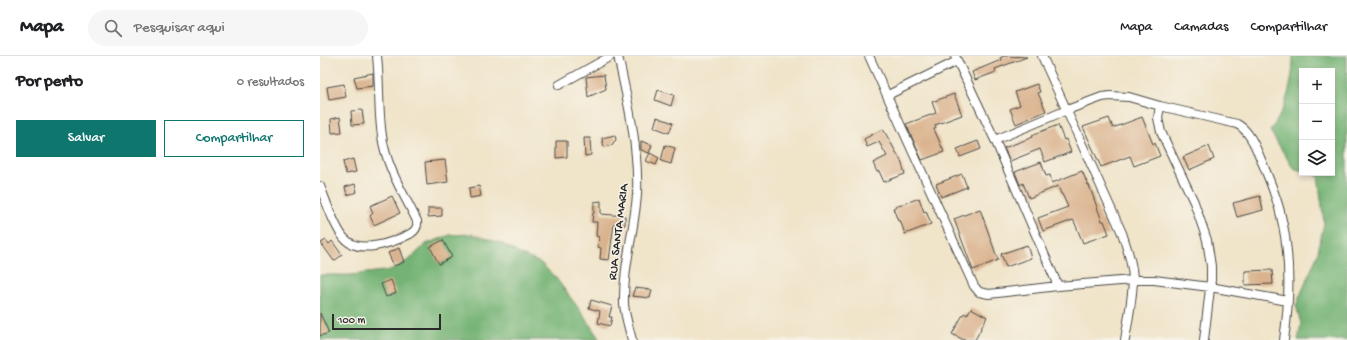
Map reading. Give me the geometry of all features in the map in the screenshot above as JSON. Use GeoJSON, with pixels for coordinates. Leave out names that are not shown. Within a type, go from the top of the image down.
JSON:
{"type":"FeatureCollection","features":[{"type":"Feature","properties":{"kind":"street"},"geometry":{"type":"LineString","coordinates":[[320,186],[336,225],[345,239],[351,243],[371,247],[380,245],[410,234],[418,227],[417,221],[392,172],[384,147],[379,108],[377,56]]}},
{"type":"Feature","properties":{"kind":"street"},"geometry":{"type":"LineString","coordinates":[[559,85],[611,56]]}},
{"type":"Feature","properties":{"kind":"street","name":"RUA SANTA MARIA"},"geometry":{"type":"LineString","coordinates":[[618,56],[634,132],[637,178],[636,203],[624,284],[624,305],[632,340]]}},
{"type":"Feature","properties":{"kind":"street"},"geometry":{"type":"LineString","coordinates":[[870,56],[977,290],[982,294],[1133,280],[1166,281],[1288,301]]}},
{"type":"Feature","properties":{"kind":"street"},"geometry":{"type":"LineString","coordinates":[[1042,56],[1122,233],[1129,256],[1133,280],[1125,340]]}},
{"type":"Feature","properties":{"kind":"street"},"geometry":{"type":"LineString","coordinates":[[888,95],[956,59],[995,140],[1049,262],[1058,286]]}},
{"type":"Feature","properties":{"kind":"street"},"geometry":{"type":"LineString","coordinates":[[995,140],[1067,110],[1102,97],[1110,96],[1129,97],[1160,106],[1237,124],[1245,129],[1271,182],[1281,216],[1287,252],[1289,285],[1284,340]]}},
{"type":"Feature","properties":{"kind":"street"},"geometry":{"type":"LineString","coordinates":[[1160,106],[1158,118],[1161,132],[1194,202],[1207,240],[1211,266],[1204,340]]}},
{"type":"Feature","properties":{"kind":"green space"},"geometry":{"type":"Polygon","coordinates":[[[1293,56],[1347,56],[1347,340],[1298,340],[1301,324],[1296,305],[1317,256],[1324,223],[1318,176],[1335,176],[1335,68],[1299,68],[1299,170],[1293,168],[1270,131],[1276,123],[1288,95],[1293,66],[1293,56]]]}},
{"type":"Feature","properties":{"kind":"green space"},"geometry":{"type":"Polygon","coordinates":[[[472,234],[501,243],[522,255],[541,263],[556,278],[600,340],[320,340],[320,275],[350,275],[392,270],[410,259],[426,244],[450,235],[472,234]]]}},
{"type":"Feature","properties":{"kind":"building"},"geometry":{"type":"Polygon","coordinates":[[[1004,56],[1027,57],[995,69],[996,72],[975,80],[972,72],[1001,60],[1000,58],[1004,56]]]}},
{"type":"Feature","properties":{"kind":"building"},"geometry":{"type":"Polygon","coordinates":[[[373,73],[373,86],[357,88],[354,77],[373,73]]]}},
{"type":"Feature","properties":{"kind":"building"},"geometry":{"type":"Polygon","coordinates":[[[604,75],[606,89],[588,97],[586,77],[604,75]]]}},
{"type":"Feature","properties":{"kind":"building"},"geometry":{"type":"Polygon","coordinates":[[[344,84],[346,97],[329,100],[327,87],[344,84]]]}},
{"type":"Feature","properties":{"kind":"building"},"geometry":{"type":"Polygon","coordinates":[[[1037,84],[1040,92],[1038,93],[1046,111],[1016,124],[1010,109],[1020,105],[1015,92],[1037,84]]]}},
{"type":"Feature","properties":{"kind":"building"},"geometry":{"type":"Polygon","coordinates":[[[658,90],[674,95],[671,106],[655,100],[658,90]]]}},
{"type":"Feature","properties":{"kind":"building"},"geometry":{"type":"Polygon","coordinates":[[[954,94],[962,115],[935,125],[936,128],[934,129],[944,152],[922,160],[906,124],[936,113],[932,102],[954,94]]]}},
{"type":"Feature","properties":{"kind":"building"},"geometry":{"type":"Polygon","coordinates":[[[362,110],[364,124],[352,125],[351,111],[362,110]]]}},
{"type":"Feature","properties":{"kind":"building"},"geometry":{"type":"Polygon","coordinates":[[[340,117],[342,132],[332,133],[331,119],[340,117]]]}},
{"type":"Feature","properties":{"kind":"building"},"geometry":{"type":"Polygon","coordinates":[[[657,117],[673,123],[669,133],[654,127],[657,117]]]}},
{"type":"Feature","properties":{"kind":"building"},"geometry":{"type":"Polygon","coordinates":[[[1142,117],[1153,144],[1155,143],[1160,156],[1134,166],[1130,156],[1101,167],[1083,127],[1109,118],[1113,128],[1142,117]]]}},
{"type":"Feature","properties":{"kind":"building"},"geometry":{"type":"Polygon","coordinates":[[[1058,125],[1071,152],[1045,162],[1040,149],[1010,161],[1004,148],[1033,137],[1032,135],[1058,125]]]}},
{"type":"Feature","properties":{"kind":"building"},"geometry":{"type":"Polygon","coordinates":[[[883,129],[901,161],[905,174],[884,182],[873,163],[887,156],[879,142],[867,147],[864,139],[883,129]]]}},
{"type":"Feature","properties":{"kind":"building"},"geometry":{"type":"Polygon","coordinates":[[[615,135],[616,140],[613,145],[604,147],[602,138],[615,135]]]}},
{"type":"Feature","properties":{"kind":"building"},"geometry":{"type":"Polygon","coordinates":[[[584,138],[590,138],[591,155],[585,156],[584,138]]]}},
{"type":"Feature","properties":{"kind":"building"},"geometry":{"type":"Polygon","coordinates":[[[556,141],[567,141],[567,157],[556,158],[556,141]]]}},
{"type":"Feature","properties":{"kind":"building"},"geometry":{"type":"Polygon","coordinates":[[[641,141],[652,145],[649,153],[641,150],[641,141]]]}},
{"type":"Feature","properties":{"kind":"building"},"geometry":{"type":"Polygon","coordinates":[[[978,141],[981,149],[960,157],[957,149],[978,141]]]}},
{"type":"Feature","properties":{"kind":"building"},"geometry":{"type":"Polygon","coordinates":[[[665,145],[675,148],[671,164],[661,161],[665,145]]]}},
{"type":"Feature","properties":{"kind":"building"},"geometry":{"type":"Polygon","coordinates":[[[1209,146],[1214,159],[1189,170],[1183,157],[1209,146]]]}},
{"type":"Feature","properties":{"kind":"building"},"geometry":{"type":"Polygon","coordinates":[[[650,153],[659,158],[656,165],[646,161],[650,153]]]}},
{"type":"Feature","properties":{"kind":"building"},"geometry":{"type":"Polygon","coordinates":[[[353,159],[356,172],[346,174],[343,162],[353,159]]]}},
{"type":"Feature","properties":{"kind":"building"},"geometry":{"type":"Polygon","coordinates":[[[445,160],[448,182],[427,185],[425,162],[445,160]]]}},
{"type":"Feature","properties":{"kind":"building"},"geometry":{"type":"Polygon","coordinates":[[[1041,162],[1046,176],[1050,175],[1052,183],[1082,171],[1089,185],[1102,221],[1104,221],[1109,234],[1083,243],[1073,220],[1043,231],[1038,218],[1068,207],[1062,194],[1058,186],[1029,198],[1023,183],[1020,185],[1015,172],[1041,162]]]}},
{"type":"Feature","properties":{"kind":"building"},"geometry":{"type":"Polygon","coordinates":[[[962,174],[967,187],[941,197],[936,184],[962,174]]]}},
{"type":"Feature","properties":{"kind":"building"},"geometry":{"type":"Polygon","coordinates":[[[355,184],[357,192],[347,195],[345,187],[355,184]]]}},
{"type":"Feature","properties":{"kind":"building"},"geometry":{"type":"Polygon","coordinates":[[[479,186],[481,196],[470,198],[469,188],[479,186]]]}},
{"type":"Feature","properties":{"kind":"building"},"geometry":{"type":"Polygon","coordinates":[[[392,196],[400,213],[374,225],[370,216],[373,213],[370,206],[392,196]]]}},
{"type":"Feature","properties":{"kind":"building"},"geometry":{"type":"Polygon","coordinates":[[[1260,196],[1263,210],[1237,217],[1233,203],[1260,196]]]}},
{"type":"Feature","properties":{"kind":"building"},"geometry":{"type":"Polygon","coordinates":[[[919,198],[924,212],[926,211],[931,224],[905,234],[900,220],[898,221],[893,208],[919,198]]]}},
{"type":"Feature","properties":{"kind":"building"},"geometry":{"type":"Polygon","coordinates":[[[601,201],[601,214],[625,216],[625,225],[614,224],[609,260],[600,259],[601,248],[598,247],[599,237],[596,236],[597,222],[592,222],[594,202],[601,201]]]}},
{"type":"Feature","properties":{"kind":"building"},"geometry":{"type":"Polygon","coordinates":[[[428,208],[442,208],[442,216],[428,217],[428,208]]]}},
{"type":"Feature","properties":{"kind":"building"},"geometry":{"type":"Polygon","coordinates":[[[980,209],[998,260],[973,270],[954,219],[980,209]]]}},
{"type":"Feature","properties":{"kind":"building"},"geometry":{"type":"Polygon","coordinates":[[[326,240],[329,244],[332,241],[342,255],[334,261],[321,243],[326,240]]]}},
{"type":"Feature","properties":{"kind":"building"},"geometry":{"type":"Polygon","coordinates":[[[443,240],[452,257],[439,264],[430,247],[443,240]]]}},
{"type":"Feature","properties":{"kind":"building"},"geometry":{"type":"Polygon","coordinates":[[[1027,245],[1031,258],[1006,267],[1001,254],[1027,245]]]}},
{"type":"Feature","properties":{"kind":"building"},"geometry":{"type":"Polygon","coordinates":[[[399,248],[404,262],[394,266],[388,253],[399,248]]]}},
{"type":"Feature","properties":{"kind":"building"},"geometry":{"type":"Polygon","coordinates":[[[1272,270],[1273,284],[1245,285],[1245,271],[1272,270]]]}},
{"type":"Feature","properties":{"kind":"building"},"geometry":{"type":"Polygon","coordinates":[[[391,280],[396,293],[386,297],[381,284],[391,280]]]}},
{"type":"Feature","properties":{"kind":"building"},"geometry":{"type":"Polygon","coordinates":[[[635,288],[652,290],[650,298],[632,296],[635,288]]]}},
{"type":"Feature","properties":{"kind":"building"},"geometry":{"type":"Polygon","coordinates":[[[591,300],[612,306],[609,317],[612,317],[610,326],[598,323],[600,311],[589,308],[591,300]]]}},
{"type":"Feature","properties":{"kind":"building"},"geometry":{"type":"Polygon","coordinates":[[[971,308],[987,317],[975,340],[964,340],[952,334],[964,313],[967,315],[971,308]]]}},
{"type":"Feature","properties":{"kind":"building"},"geometry":{"type":"Polygon","coordinates":[[[320,313],[329,333],[320,336],[320,313]]]}}]}
